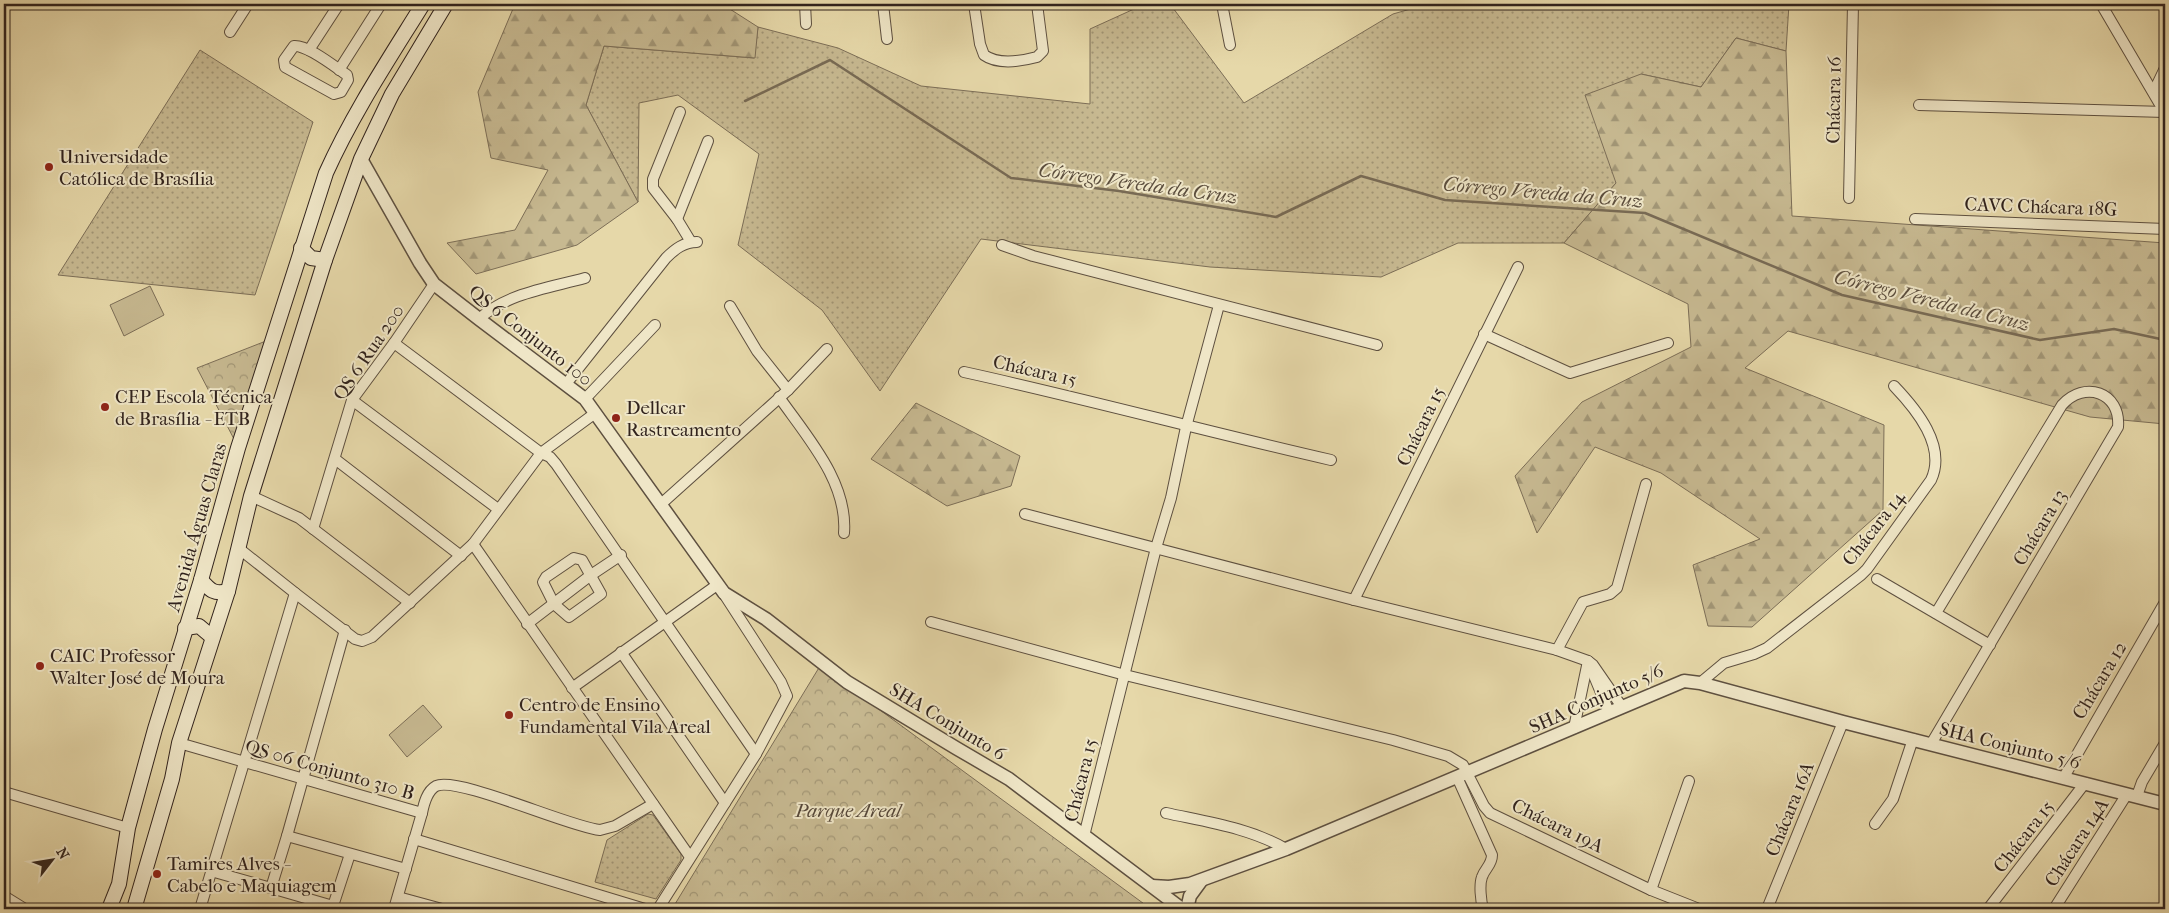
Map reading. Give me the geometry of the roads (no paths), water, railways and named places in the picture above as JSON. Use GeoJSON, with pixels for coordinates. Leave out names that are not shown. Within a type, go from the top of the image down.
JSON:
{"type":"FeatureCollection","features":[{"type":"Feature","properties":{"kind":"main road","name":"Avenida Águas Claras"},"geometry":{"type":"LineString","coordinates":[[109,909],[119,884],[128,828],[238,448],[326,173],[340,143],[363,103],[424,4]]}},
{"type":"Feature","properties":{"kind":"main road"},"geometry":{"type":"LineString","coordinates":[[135,909],[172,780],[179,743],[228,591],[237,547],[251,496],[325,260],[361,159],[392,94],[446,4]]}},
{"type":"Feature","properties":{"kind":"main road"},"geometry":{"type":"LineString","coordinates":[[363,103],[382,116]]}},
{"type":"Feature","properties":{"kind":"main road"},"geometry":{"type":"LineString","coordinates":[[301,248],[311,258],[325,260]]}},
{"type":"Feature","properties":{"kind":"main road"},"geometry":{"type":"LineString","coordinates":[[201,580],[214,592],[228,591]]}},
{"type":"Feature","properties":{"kind":"main road"},"geometry":{"type":"LineString","coordinates":[[185,628],[199,626],[212,638]]}},
{"type":"Feature","properties":{"kind":"street"},"geometry":{"type":"LineString","coordinates":[[230,32],[248,4]]}},
{"type":"Feature","properties":{"kind":"street"},"geometry":{"type":"LineString","coordinates":[[308,50],[339,4]]}},
{"type":"Feature","properties":{"kind":"street"},"geometry":{"type":"LineString","coordinates":[[339,70],[381,4]]}},
{"type":"Feature","properties":{"kind":"street"},"geometry":{"type":"LineString","coordinates":[[805,4],[806,24]]}},
{"type":"Feature","properties":{"kind":"street"},"geometry":{"type":"LineString","coordinates":[[883,4],[887,39]]}},
{"type":"Feature","properties":{"kind":"street"},"geometry":{"type":"LineString","coordinates":[[974,4],[982,51],[992,59],[1015,60],[1037,57],[1043,51],[1037,4]]}},
{"type":"Feature","properties":{"kind":"street"},"geometry":{"type":"LineString","coordinates":[[1222,4],[1230,46]]}},
{"type":"Feature","properties":{"kind":"street","name":"Chácara 16"},"geometry":{"type":"LineString","coordinates":[[1849,198],[1853,4]]}},
{"type":"Feature","properties":{"kind":"street"},"geometry":{"type":"LineString","coordinates":[[1919,105],[2165,112],[2101,4]]}},
{"type":"Feature","properties":{"kind":"street"},"geometry":{"type":"LineString","coordinates":[[294,46],[301,46],[308,50],[347,75],[348,79],[342,92],[334,94],[284,65],[284,60],[294,46]]}},
{"type":"Feature","properties":{"kind":"street"},"geometry":{"type":"LineString","coordinates":[[2154,91],[2165,68]]}},
{"type":"Feature","properties":{"kind":"street"},"geometry":{"type":"LineString","coordinates":[[566,384],[658,267],[675,249],[694,242],[653,188],[653,179],[680,112]]}},
{"type":"Feature","properties":{"kind":"street"},"geometry":{"type":"LineString","coordinates":[[677,219],[708,141]]}},
{"type":"Feature","properties":{"kind":"street","name":"QS 6 Conjunto 100"},"geometry":{"type":"LineString","coordinates":[[361,159],[434,284],[585,399],[720,589]]}},
{"type":"Feature","properties":{"kind":"street"},"geometry":{"type":"LineString","coordinates":[[355,174],[371,178]]}},
{"type":"Feature","properties":{"kind":"street","name":"CAVC Chácara 18G"},"geometry":{"type":"LineString","coordinates":[[1915,219],[2165,229]]}},
{"type":"Feature","properties":{"kind":"street"},"geometry":{"type":"LineString","coordinates":[[1002,245],[1033,256],[1377,345]]}},
{"type":"Feature","properties":{"kind":"street","name":"Chácara 15"},"geometry":{"type":"LineString","coordinates":[[1354,600],[1518,267]]}},
{"type":"Feature","properties":{"kind":"street"},"geometry":{"type":"LineString","coordinates":[[478,319],[487,312],[518,296],[585,278]]}},
{"type":"Feature","properties":{"kind":"street","name":"QS 6 Rua 200"},"geometry":{"type":"LineString","coordinates":[[313,529],[352,400],[434,284]]}},
{"type":"Feature","properties":{"kind":"street","name":"Chácara 15"},"geometry":{"type":"LineString","coordinates":[[1084,836],[1156,548],[1171,498],[1186,427],[1219,305]]}},
{"type":"Feature","properties":{"kind":"street"},"geometry":{"type":"LineString","coordinates":[[730,306],[757,351],[788,390]]}},
{"type":"Feature","properties":{"kind":"street"},"geometry":{"type":"LineString","coordinates":[[585,399],[655,325]]}},
{"type":"Feature","properties":{"kind":"street"},"geometry":{"type":"LineString","coordinates":[[1484,334],[1570,373],[1668,343]]}},
{"type":"Feature","properties":{"kind":"street"},"geometry":{"type":"LineString","coordinates":[[394,343],[541,453],[550,457],[667,622],[756,754]]}},
{"type":"Feature","properties":{"kind":"street"},"geometry":{"type":"LineString","coordinates":[[660,504],[788,390],[827,349]]}},
{"type":"Feature","properties":{"kind":"street","name":"Chácara 15"},"geometry":{"type":"LineString","coordinates":[[964,372],[1069,395],[1186,427],[1331,460]]}},
{"type":"Feature","properties":{"kind":"street","name":"Chácara 14"},"geometry":{"type":"LineString","coordinates":[[1700,683],[1724,663],[1767,648],[1861,575],[1931,480],[1935,468],[1931,438],[1910,403],[1894,386]]}},
{"type":"Feature","properties":{"kind":"street","name":"Chácara 13"},"geometry":{"type":"LineString","coordinates":[[1931,744],[2118,427],[2119,415],[2106,397],[2094,391],[2083,391],[2068,398],[2054,417],[1936,612]]}},
{"type":"Feature","properties":{"kind":"street"},"geometry":{"type":"LineString","coordinates":[[779,398],[816,450],[832,477],[843,505],[844,533]]}},
{"type":"Feature","properties":{"kind":"street"},"geometry":{"type":"LineString","coordinates":[[352,400],[498,509]]}},
{"type":"Feature","properties":{"kind":"street"},"geometry":{"type":"LineString","coordinates":[[237,547],[358,641],[368,639],[410,604],[473,544],[541,453],[594,414]]}},
{"type":"Feature","properties":{"kind":"street"},"geometry":{"type":"LineString","coordinates":[[335,458],[461,556]]}},
{"type":"Feature","properties":{"kind":"street"},"geometry":{"type":"LineString","coordinates":[[1558,650],[1583,602],[1610,594],[1617,588],[1646,484]]}},
{"type":"Feature","properties":{"kind":"street"},"geometry":{"type":"LineString","coordinates":[[251,496],[299,518],[410,604]]}},
{"type":"Feature","properties":{"kind":"street"},"geometry":{"type":"LineString","coordinates":[[1025,514],[1354,600],[1558,650],[1588,661],[1597,670],[1622,707]]}},
{"type":"Feature","properties":{"kind":"street"},"geometry":{"type":"LineString","coordinates":[[473,544],[690,857]]}},
{"type":"Feature","properties":{"kind":"street"},"geometry":{"type":"LineString","coordinates":[[527,624],[591,575],[621,556]]}},
{"type":"Feature","properties":{"kind":"street"},"geometry":{"type":"LineString","coordinates":[[577,558],[582,560],[591,575],[602,594],[570,618],[554,604],[542,585],[546,577],[577,558]]}},
{"type":"Feature","properties":{"kind":"street"},"geometry":{"type":"LineString","coordinates":[[1877,579],[1990,645]]}},
{"type":"Feature","properties":{"kind":"street"},"geometry":{"type":"LineString","coordinates":[[572,688],[620,652],[720,589],[786,691],[783,704],[756,754],[658,909]]}},
{"type":"Feature","properties":{"kind":"street","name":"SHA Conjunto 6"},"geometry":{"type":"LineString","coordinates":[[720,589],[786,634],[847,682],[1010,779],[1151,886]]}},
{"type":"Feature","properties":{"kind":"street"},"geometry":{"type":"LineString","coordinates":[[200,909],[295,593]]}},
{"type":"Feature","properties":{"kind":"street","name":"Chácara 12"},"geometry":{"type":"LineString","coordinates":[[2064,777],[2165,602]]}},
{"type":"Feature","properties":{"kind":"street"},"geometry":{"type":"LineString","coordinates":[[931,622],[1124,675],[1430,750],[1460,762],[1492,855],[1491,863],[1481,879],[1483,909]]}},
{"type":"Feature","properties":{"kind":"street"},"geometry":{"type":"LineString","coordinates":[[271,888],[345,630]]}},
{"type":"Feature","properties":{"kind":"street"},"geometry":{"type":"LineString","coordinates":[[620,652],[725,803]]}},
{"type":"Feature","properties":{"kind":"street"},"geometry":{"type":"LineString","coordinates":[[1588,661],[1610,712]]}},
{"type":"Feature","properties":{"kind":"street"},"geometry":{"type":"LineString","coordinates":[[1574,728],[1588,661]]}},
{"type":"Feature","properties":{"kind":"street","name":"SHA Conjunto 5/6"},"geometry":{"type":"LineString","coordinates":[[1151,886],[1169,887],[1190,884],[1286,849],[1574,728],[1677,682],[1684,681],[1700,683],[1843,722],[2165,804]]}},
{"type":"Feature","properties":{"kind":"street","name":"Chácara 16A"},"geometry":{"type":"LineString","coordinates":[[1767,909],[1843,722]]}},
{"type":"Feature","properties":{"kind":"street"},"geometry":{"type":"LineString","coordinates":[[1875,824],[1893,799],[1913,739]]}},
{"type":"Feature","properties":{"kind":"street","name":"QS 06 Conjunto 310 B"},"geometry":{"type":"LineString","coordinates":[[179,743],[422,813],[425,801],[432,790],[437,786],[443,785],[481,792],[600,830],[615,826],[653,804]]}},
{"type":"Feature","properties":{"kind":"street"},"geometry":{"type":"LineString","coordinates":[[2132,795],[2165,743]]}},
{"type":"Feature","properties":{"kind":"street","name":"Chácara 19A"},"geometry":{"type":"LineString","coordinates":[[1463,775],[1490,813],[1651,890],[1699,909]]}},
{"type":"Feature","properties":{"kind":"street"},"geometry":{"type":"LineString","coordinates":[[1651,890],[1689,781]]}},
{"type":"Feature","properties":{"kind":"street","name":"Chácara 15"},"geometry":{"type":"LineString","coordinates":[[1988,909],[2085,783]]}},
{"type":"Feature","properties":{"kind":"street"},"geometry":{"type":"LineString","coordinates":[[4,792],[128,828]]}},
{"type":"Feature","properties":{"kind":"street","name":"Chácara 14A"},"geometry":{"type":"LineString","coordinates":[[2054,909],[2132,795]]}},
{"type":"Feature","properties":{"kind":"street"},"geometry":{"type":"LineString","coordinates":[[394,909],[422,813]]}},
{"type":"Feature","properties":{"kind":"street"},"geometry":{"type":"LineString","coordinates":[[1166,813],[1234,828],[1266,838],[1286,849]]}},
{"type":"Feature","properties":{"kind":"street"},"geometry":{"type":"LineString","coordinates":[[286,836],[406,869]]}},
{"type":"Feature","properties":{"kind":"street"},"geometry":{"type":"LineString","coordinates":[[414,839],[645,909]]}},
{"type":"Feature","properties":{"kind":"street"},"geometry":{"type":"LineString","coordinates":[[210,871],[333,908],[350,854]]}},
{"type":"Feature","properties":{"kind":"street"},"geometry":{"type":"LineString","coordinates":[[1188,909],[1190,896],[1201,880]]}},
{"type":"Feature","properties":{"kind":"street"},"geometry":{"type":"LineString","coordinates":[[1151,886],[1182,909]]}},
{"type":"Feature","properties":{"kind":"street"},"geometry":{"type":"LineString","coordinates":[[4,896],[21,908]]}},
{"type":"Feature","properties":{"kind":"street"},"geometry":{"type":"LineString","coordinates":[[398,897],[442,909]]}},
{"type":"Feature","properties":{"kind":"waterway","name":"Córrego Vereda da Cruz"},"geometry":{"type":"LineString","coordinates":[[745,101],[830,60],[1011,178],[1119,191],[1276,217],[1361,176],[1445,200],[1645,213],[1842,295],[2040,340],[2114,329],[2165,340]]}},
{"type":"Feature","properties":{"kind":"place","name":"Universidade Católica de Brasília"},"geometry":{"type":"Point","coordinates":[49,167]}},
{"type":"Feature","properties":{"kind":"place","name":"CEP Escola Técnica de Brasília - ETB"},"geometry":{"type":"Point","coordinates":[105,407]}},
{"type":"Feature","properties":{"kind":"place","name":"Dellcar Rastreamento"},"geometry":{"type":"Point","coordinates":[616,418]}},
{"type":"Feature","properties":{"kind":"place","name":"CAIC Professor Walter José de Moura"},"geometry":{"type":"Point","coordinates":[40,666]}},
{"type":"Feature","properties":{"kind":"place","name":"Centro de Ensino Fundamental Vila Areal"},"geometry":{"type":"Point","coordinates":[509,715]}},
{"type":"Feature","properties":{"kind":"place","name":"Tamires Alves - Cabelo e Maquiagem"},"geometry":{"type":"Point","coordinates":[157,874]}},
{"type":"Feature","properties":{"kind":"park label","name":"Parque Areal"},"geometry":{"type":"Point","coordinates":[848,810]}}]}
